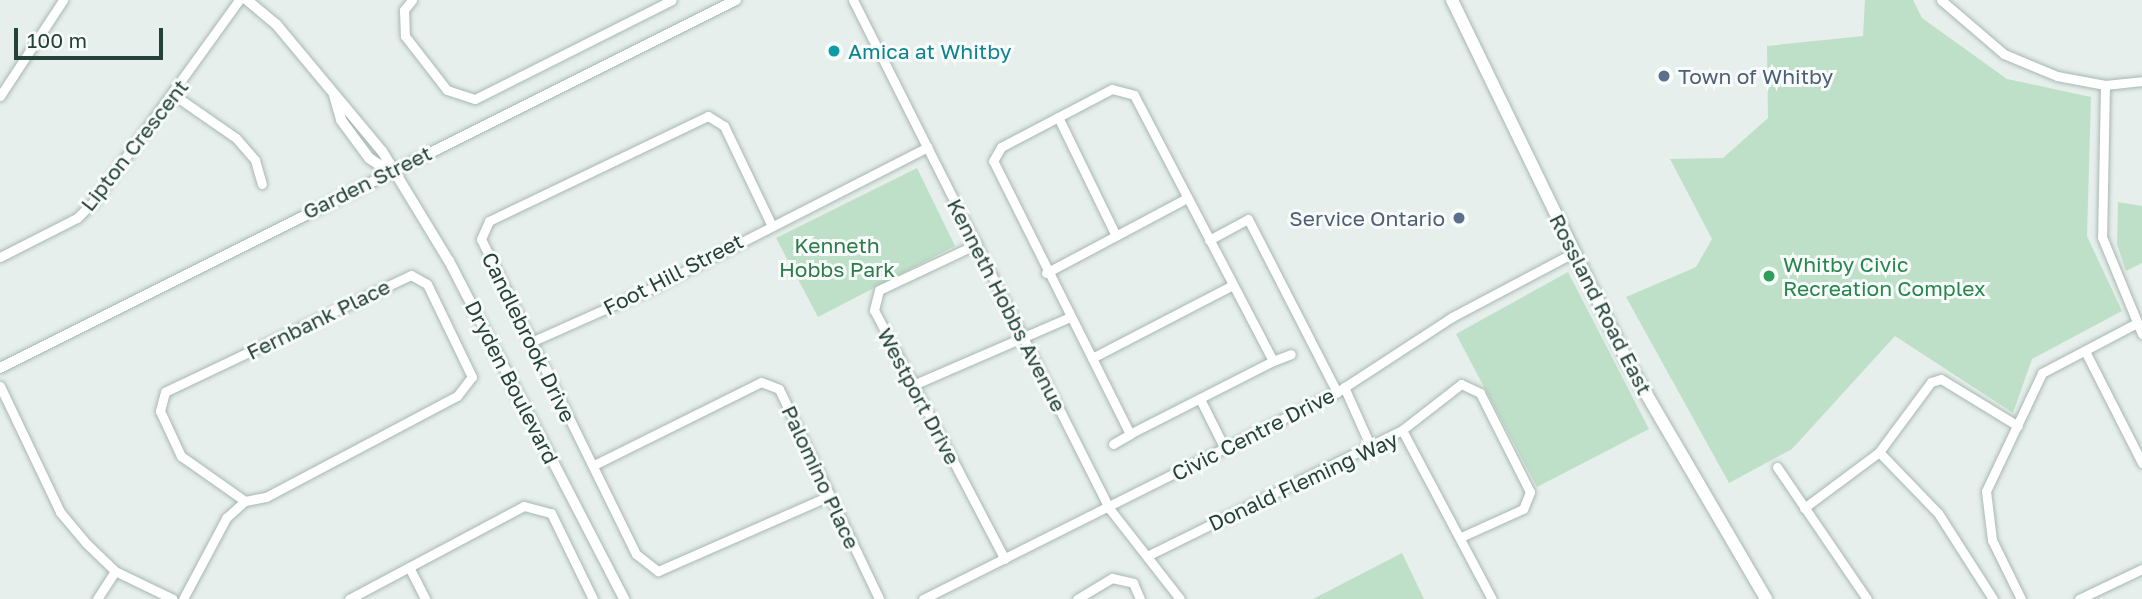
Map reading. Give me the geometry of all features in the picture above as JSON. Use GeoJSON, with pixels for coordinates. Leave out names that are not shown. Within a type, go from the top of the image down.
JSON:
{"type":"FeatureCollection","features":[{"type":"Feature","properties":{"kind":"main road","name":"Rossland Road East"},"geometry":{"type":"LineString","coordinates":[[1452,0],[1630,366],[1766,599]]}},
{"type":"Feature","properties":{"kind":"street"},"geometry":{"type":"LineString","coordinates":[[0,96],[63,0]]}},
{"type":"Feature","properties":{"kind":"street","name":"Lipton Crescent"},"geometry":{"type":"LineString","coordinates":[[0,257],[77,218],[174,95],[239,0]]}},
{"type":"Feature","properties":{"kind":"street","name":"Dryden Boulevard"},"geometry":{"type":"LineString","coordinates":[[247,0],[276,24],[382,151],[390,172],[449,261],[624,599]]}},
{"type":"Feature","properties":{"kind":"street"},"geometry":{"type":"LineString","coordinates":[[412,0],[404,10],[405,36],[447,90],[475,99],[672,0]]}},
{"type":"Feature","properties":{"kind":"street","name":"Garden Street"},"geometry":{"type":"LineString","coordinates":[[0,368],[736,0]]}},
{"type":"Feature","properties":{"kind":"street","name":"Kenneth Hobbs Avenue"},"geometry":{"type":"LineString","coordinates":[[853,0],[1109,508],[1180,599]]}},
{"type":"Feature","properties":{"kind":"street"},"geometry":{"type":"LineString","coordinates":[[1941,0],[2004,54],[2057,76],[2105,85],[2142,81]]}},
{"type":"Feature","properties":{"kind":"street"},"geometry":{"type":"LineString","coordinates":[[2105,85],[2102,237],[2142,334]]}},
{"type":"Feature","properties":{"kind":"street"},"geometry":{"type":"LineString","coordinates":[[1130,434],[1093,359],[1068,318],[993,161],[1000,147],[1112,89],[1128,89],[1273,362]]}},
{"type":"Feature","properties":{"kind":"street"},"geometry":{"type":"LineString","coordinates":[[174,95],[236,138],[255,160],[262,184]]}},
{"type":"Feature","properties":{"kind":"street","name":"Candlebrook Drive"},"geometry":{"type":"LineString","coordinates":[[771,224],[724,126],[708,116],[687,122],[489,221],[481,239],[636,554],[658,571],[829,496]]}},
{"type":"Feature","properties":{"kind":"street"},"geometry":{"type":"LineString","coordinates":[[1058,117],[1115,234]]}},
{"type":"Feature","properties":{"kind":"street","name":"Foot Hill Street"},"geometry":{"type":"LineString","coordinates":[[531,342],[648,290],[771,224],[927,147]]}},
{"type":"Feature","properties":{"kind":"street"},"geometry":{"type":"LineString","coordinates":[[1046,273],[1185,199]]}},
{"type":"Feature","properties":{"kind":"street"},"geometry":{"type":"LineString","coordinates":[[1209,240],[1248,219],[1370,445]]}},
{"type":"Feature","properties":{"kind":"street","name":"Westport Drive"},"geometry":{"type":"LineString","coordinates":[[976,244],[879,290],[874,310],[1004,559]]}},
{"type":"Feature","properties":{"kind":"street","name":"Civic Centre Drive"},"geometry":{"type":"LineString","coordinates":[[923,599],[1109,508],[1340,389],[1452,317],[1575,252]]}},
{"type":"Feature","properties":{"kind":"street","name":"Fernbank Place"},"geometry":{"type":"LineString","coordinates":[[183,599],[226,518],[245,501],[266,497],[465,386],[472,377],[427,284],[411,275],[165,392],[160,411],[181,456],[245,501]]}},
{"type":"Feature","properties":{"kind":"street"},"geometry":{"type":"LineString","coordinates":[[1093,359],[1231,286]]}},
{"type":"Feature","properties":{"kind":"street"},"geometry":{"type":"LineString","coordinates":[[914,385],[1068,318]]}},
{"type":"Feature","properties":{"kind":"street"},"geometry":{"type":"LineString","coordinates":[[2021,599],[1984,517],[1986,491],[2042,373],[2137,323]]}},
{"type":"Feature","properties":{"kind":"street"},"geometry":{"type":"LineString","coordinates":[[2085,351],[2142,463]]}},
{"type":"Feature","properties":{"kind":"street"},"geometry":{"type":"LineString","coordinates":[[1113,444],[1292,354]]}},
{"type":"Feature","properties":{"kind":"street"},"geometry":{"type":"LineString","coordinates":[[1804,508],[1879,453],[1931,382],[1941,379],[2018,426]]}},
{"type":"Feature","properties":{"kind":"street","name":"Palomino Place"},"geometry":{"type":"LineString","coordinates":[[594,465],[761,382],[779,389],[879,599]]}},
{"type":"Feature","properties":{"kind":"street"},"geometry":{"type":"LineString","coordinates":[[1402,430],[1461,384],[1480,393],[1530,492],[1523,509],[1461,537]]}},
{"type":"Feature","properties":{"kind":"street"},"geometry":{"type":"LineString","coordinates":[[0,386],[60,512],[115,571],[173,599]]}},
{"type":"Feature","properties":{"kind":"street"},"geometry":{"type":"LineString","coordinates":[[1200,399],[1224,447]]}},
{"type":"Feature","properties":{"kind":"street","name":"Donald Fleming Way"},"geometry":{"type":"LineString","coordinates":[[1147,556],[1402,430],[1492,599]]}},
{"type":"Feature","properties":{"kind":"street"},"geometry":{"type":"LineString","coordinates":[[1879,453],[1938,513],[1993,599]]}},
{"type":"Feature","properties":{"kind":"street"},"geometry":{"type":"LineString","coordinates":[[1777,467],[1867,599]]}},
{"type":"Feature","properties":{"kind":"street"},"geometry":{"type":"LineString","coordinates":[[349,599],[524,506],[551,513],[593,599]]}},
{"type":"Feature","properties":{"kind":"street"},"geometry":{"type":"LineString","coordinates":[[409,566],[425,599]]}},
{"type":"Feature","properties":{"kind":"street"},"geometry":{"type":"LineString","coordinates":[[2079,599],[2142,569]]}},
{"type":"Feature","properties":{"kind":"street"},"geometry":{"type":"LineString","coordinates":[[97,599],[115,571]]}},
{"type":"Feature","properties":{"kind":"street"},"geometry":{"type":"LineString","coordinates":[[1077,599],[1112,578],[1133,583],[1140,599]]}},
{"type":"Feature","properties":{"kind":"green space"},"geometry":{"type":"Polygon","coordinates":[[[1865,0],[1913,0],[1922,18],[2007,79],[2091,97],[2087,236],[2122,311],[2032,359],[2013,413],[1895,336],[1792,449],[1729,483],[1626,297],[1696,267],[1712,239],[1670,159],[1723,158],[1768,118],[1767,46],[1863,36],[1865,0]]]}},
{"type":"Feature","properties":{"kind":"green space","name":"Kenneth Hobbs Park"},"geometry":{"type":"Polygon","coordinates":[[[917,168],[955,246],[818,317],[776,238],[917,168]]]}},
{"type":"Feature","properties":{"kind":"green space"},"geometry":{"type":"Polygon","coordinates":[[[2118,202],[2142,206],[2142,263],[2126,271],[2117,244],[2118,202]]]}},
{"type":"Feature","properties":{"kind":"green space"},"geometry":{"type":"Polygon","coordinates":[[[1568,272],[1649,429],[1537,487],[1456,334],[1568,272]]]}},
{"type":"Feature","properties":{"kind":"green space"},"geometry":{"type":"Polygon","coordinates":[[[1402,553],[1424,599],[1313,599],[1402,553]]]}},
{"type":"Feature","properties":{"kind":"place","name":"Amica at Whitby"},"geometry":{"type":"Point","coordinates":[834,51]}},
{"type":"Feature","properties":{"kind":"place","name":"Town of Whitby"},"geometry":{"type":"Point","coordinates":[1664,76]}},
{"type":"Feature","properties":{"kind":"place","name":"Service Ontario"},"geometry":{"type":"Point","coordinates":[1459,218]}},
{"type":"Feature","properties":{"kind":"place","name":"Whitby Civic Recreation Complex"},"geometry":{"type":"Point","coordinates":[1769,276]}}]}
